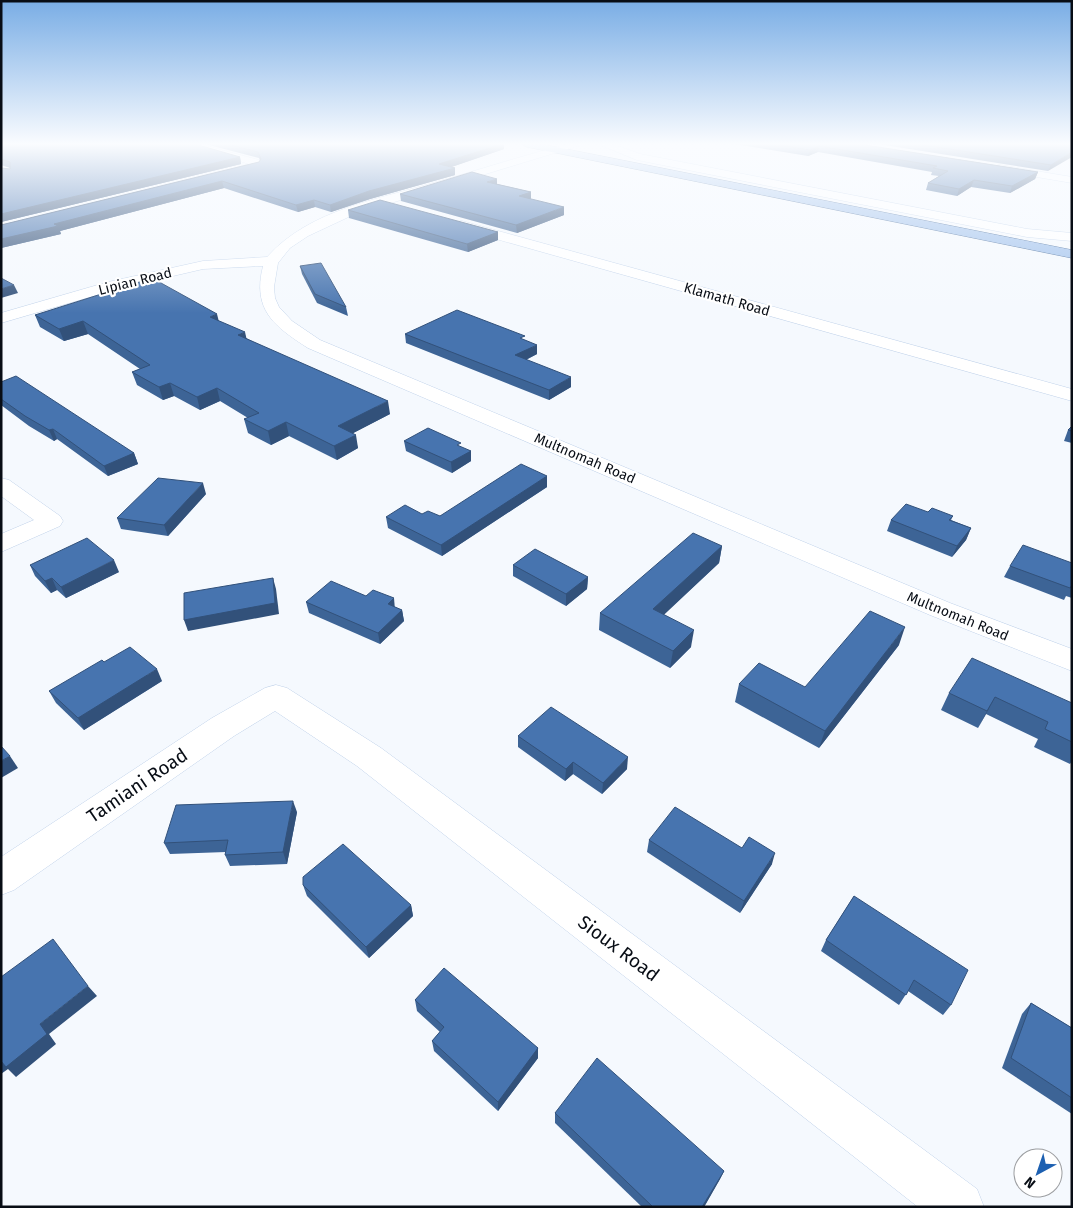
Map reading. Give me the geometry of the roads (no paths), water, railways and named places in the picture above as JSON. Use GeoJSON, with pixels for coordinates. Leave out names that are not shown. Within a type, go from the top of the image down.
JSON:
{"type":"FeatureCollection","features":[{"type":"Feature","properties":{"kind":"main road"},"geometry":{"type":"LineString","coordinates":[[806,200],[1072,254]]}},
{"type":"Feature","properties":{"kind":"street","name":"Multnomah Road"},"geometry":{"type":"LineString","coordinates":[[387,200],[322,222],[290,242],[272,261],[265,285],[267,300],[275,315],[291,330],[314,344],[940,609],[1072,661]]}},
{"type":"Feature","properties":{"kind":"street"},"geometry":{"type":"LineString","coordinates":[[860,200],[1027,233],[1072,237]]}},
{"type":"Feature","properties":{"kind":"street"},"geometry":{"type":"LineString","coordinates":[[382,202],[406,209]]}},
{"type":"Feature","properties":{"kind":"street","name":"Klamath Road"},"geometry":{"type":"LineString","coordinates":[[450,221],[1072,395]]}},
{"type":"Feature","properties":{"kind":"street","name":"Lipian Road"},"geometry":{"type":"LineString","coordinates":[[1,318],[114,285],[203,265],[272,261]]}},
{"type":"Feature","properties":{"kind":"street"},"geometry":{"type":"LineString","coordinates":[[1,485],[51,522],[1,544]]}},
{"type":"Feature","properties":{"kind":"street","name":"Tamiani Road"},"geometry":{"type":"LineString","coordinates":[[1,878],[223,727],[276,696]]}},
{"type":"Feature","properties":{"kind":"street","name":"Sioux Road"},"geometry":{"type":"LineString","coordinates":[[276,696],[369,757],[959,1207]]}}]}
